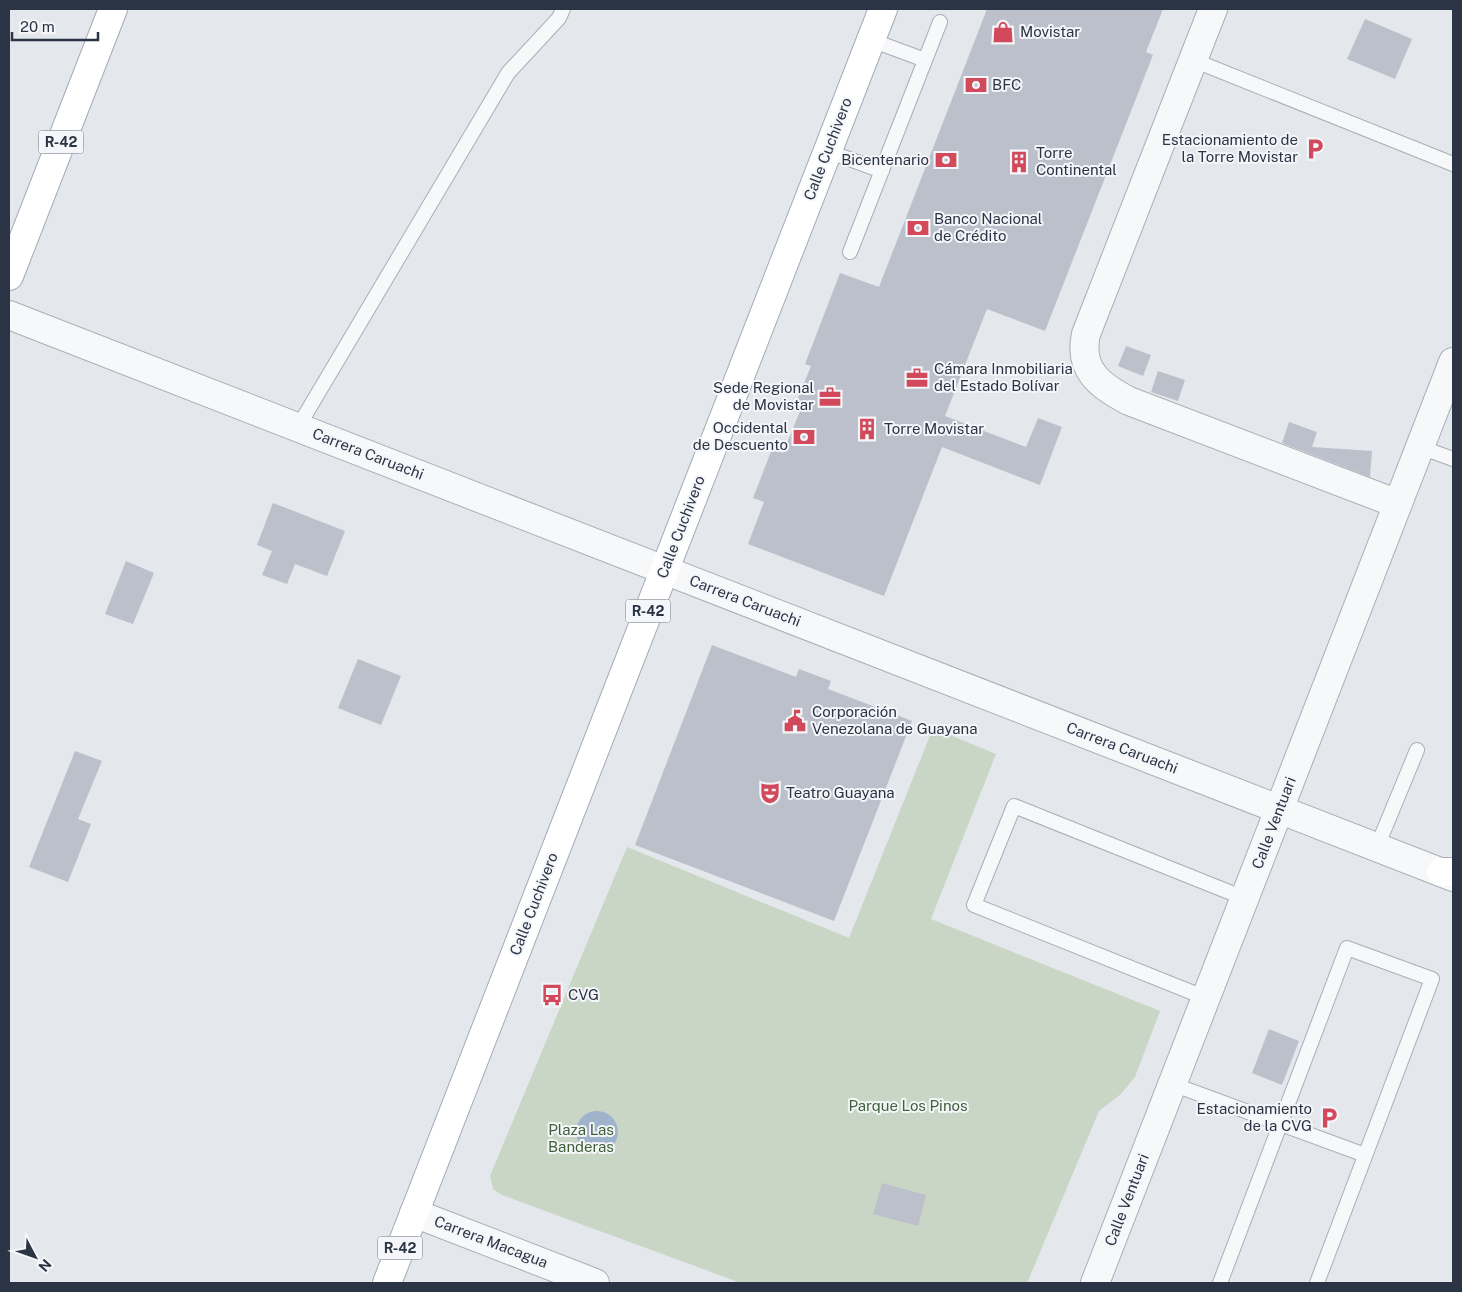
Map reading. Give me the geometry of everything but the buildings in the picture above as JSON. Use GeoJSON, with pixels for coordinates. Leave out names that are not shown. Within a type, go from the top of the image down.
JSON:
{"type":"FeatureCollection","features":[{"type":"Feature","properties":{"kind":"main road","name":"R-42"},"geometry":{"type":"LineString","coordinates":[[9,276],[113,9]]}},
{"type":"Feature","properties":{"kind":"main road","name":"Calle Cuchivero"},"geometry":{"type":"LineString","coordinates":[[414,1213],[883,9]]}},
{"type":"Feature","properties":{"kind":"main road","name":"R-42"},"geometry":{"type":"LineString","coordinates":[[387,1283],[414,1213]]}},
{"type":"Feature","properties":{"kind":"street"},"geometry":{"type":"LineString","coordinates":[[1213,9],[1086,334],[1083,346],[1087,367],[1104,386],[1129,401],[1398,504]]}},
{"type":"Feature","properties":{"kind":"street","name":"Carrera Caruachi"},"geometry":{"type":"LineString","coordinates":[[9,315],[1279,810],[1449,874]]}},
{"type":"Feature","properties":{"kind":"street","name":"Calle Ventuari"},"geometry":{"type":"LineString","coordinates":[[1095,1283],[1453,362]]}},
{"type":"Feature","properties":{"kind":"street","name":"Carrera Macagua"},"geometry":{"type":"LineString","coordinates":[[414,1213],[595,1283]]}},
{"type":"Feature","properties":{"kind":"lane"},"geometry":{"type":"LineString","coordinates":[[298,427],[508,73],[559,18],[563,9]]}},
{"type":"Feature","properties":{"kind":"lane"},"geometry":{"type":"LineString","coordinates":[[850,252],[940,22]]}},
{"type":"Feature","properties":{"kind":"lane"},"geometry":{"type":"LineString","coordinates":[[871,40],[925,60]]}},
{"type":"Feature","properties":{"kind":"lane"},"geometry":{"type":"LineString","coordinates":[[1193,60],[1453,164]]}},
{"type":"Feature","properties":{"kind":"lane"},"geometry":{"type":"LineString","coordinates":[[827,150],[882,172]]}},
{"type":"Feature","properties":{"kind":"lane"},"geometry":{"type":"LineString","coordinates":[[1420,447],[1453,459]]}},
{"type":"Feature","properties":{"kind":"lane"},"geometry":{"type":"LineString","coordinates":[[1376,847],[1417,750]]}},
{"type":"Feature","properties":{"kind":"lane"},"geometry":{"type":"LineString","coordinates":[[1206,998],[974,905],[1014,806],[1244,898]]}},
{"type":"Feature","properties":{"kind":"lane"},"geometry":{"type":"LineString","coordinates":[[1220,1283],[1347,948],[1432,979],[1317,1283]]}},
{"type":"Feature","properties":{"kind":"lane"},"geometry":{"type":"LineString","coordinates":[[1172,1084],[1365,1155]]}},
{"type":"Feature","properties":{"kind":"green space","name":"Parque Los Pinos"},"geometry":{"type":"Polygon","coordinates":[[[933,728],[996,754],[931,919],[1160,1011],[1135,1077],[1121,1094],[1099,1111],[1028,1281],[1030,1283],[741,1283],[502,1195],[493,1189],[490,1176],[627,847],[849,938],[933,728]]]}},
{"type":"Feature","properties":{"kind":"water"},"geometry":{"type":"Polygon","coordinates":[[[597,1111],[612,1117],[618,1132],[612,1147],[597,1153],[582,1147],[576,1132],[582,1117],[597,1111]]]}},
{"type":"Feature","properties":{"kind":"place","name":"Movistar"},"geometry":{"type":"Point","coordinates":[1003,32]}},
{"type":"Feature","properties":{"kind":"place","name":"BFC"},"geometry":{"type":"Point","coordinates":[976,85]}},
{"type":"Feature","properties":{"kind":"place","name":"Estacionamiento de la Torre Movistar"},"geometry":{"type":"Point","coordinates":[1315,149]}},
{"type":"Feature","properties":{"kind":"place","name":"Bicentenario"},"geometry":{"type":"Point","coordinates":[946,160]}},
{"type":"Feature","properties":{"kind":"place","name":"Torre Continental"},"geometry":{"type":"Point","coordinates":[1019,162]}},
{"type":"Feature","properties":{"kind":"place","name":"Banco Nacional de Crédito"},"geometry":{"type":"Point","coordinates":[918,228]}},
{"type":"Feature","properties":{"kind":"place","name":"Cámara Inmobiliaria del Estado Bolívar"},"geometry":{"type":"Point","coordinates":[917,378]}},
{"type":"Feature","properties":{"kind":"place","name":"Sede Regional de Movistar"},"geometry":{"type":"Point","coordinates":[830,397]}},
{"type":"Feature","properties":{"kind":"place","name":"Torre Movistar"},"geometry":{"type":"Point","coordinates":[867,429]}},
{"type":"Feature","properties":{"kind":"place","name":"Occidental de Descuento"},"geometry":{"type":"Point","coordinates":[804,437]}},
{"type":"Feature","properties":{"kind":"place","name":"Corporación Venezolana de Guayana"},"geometry":{"type":"Point","coordinates":[795,721]}},
{"type":"Feature","properties":{"kind":"place","name":"Teatro Guayana"},"geometry":{"type":"Point","coordinates":[770,793]}},
{"type":"Feature","properties":{"kind":"place","name":"CVG"},"geometry":{"type":"Point","coordinates":[552,995]}},
{"type":"Feature","properties":{"kind":"place","name":"Estacionamiento de la CVG"},"geometry":{"type":"Point","coordinates":[1329,1118]}},
{"type":"Feature","properties":{"kind":"park label","name":"Plaza Las Banderas"},"geometry":{"type":"Point","coordinates":[581,1138]}}]}
